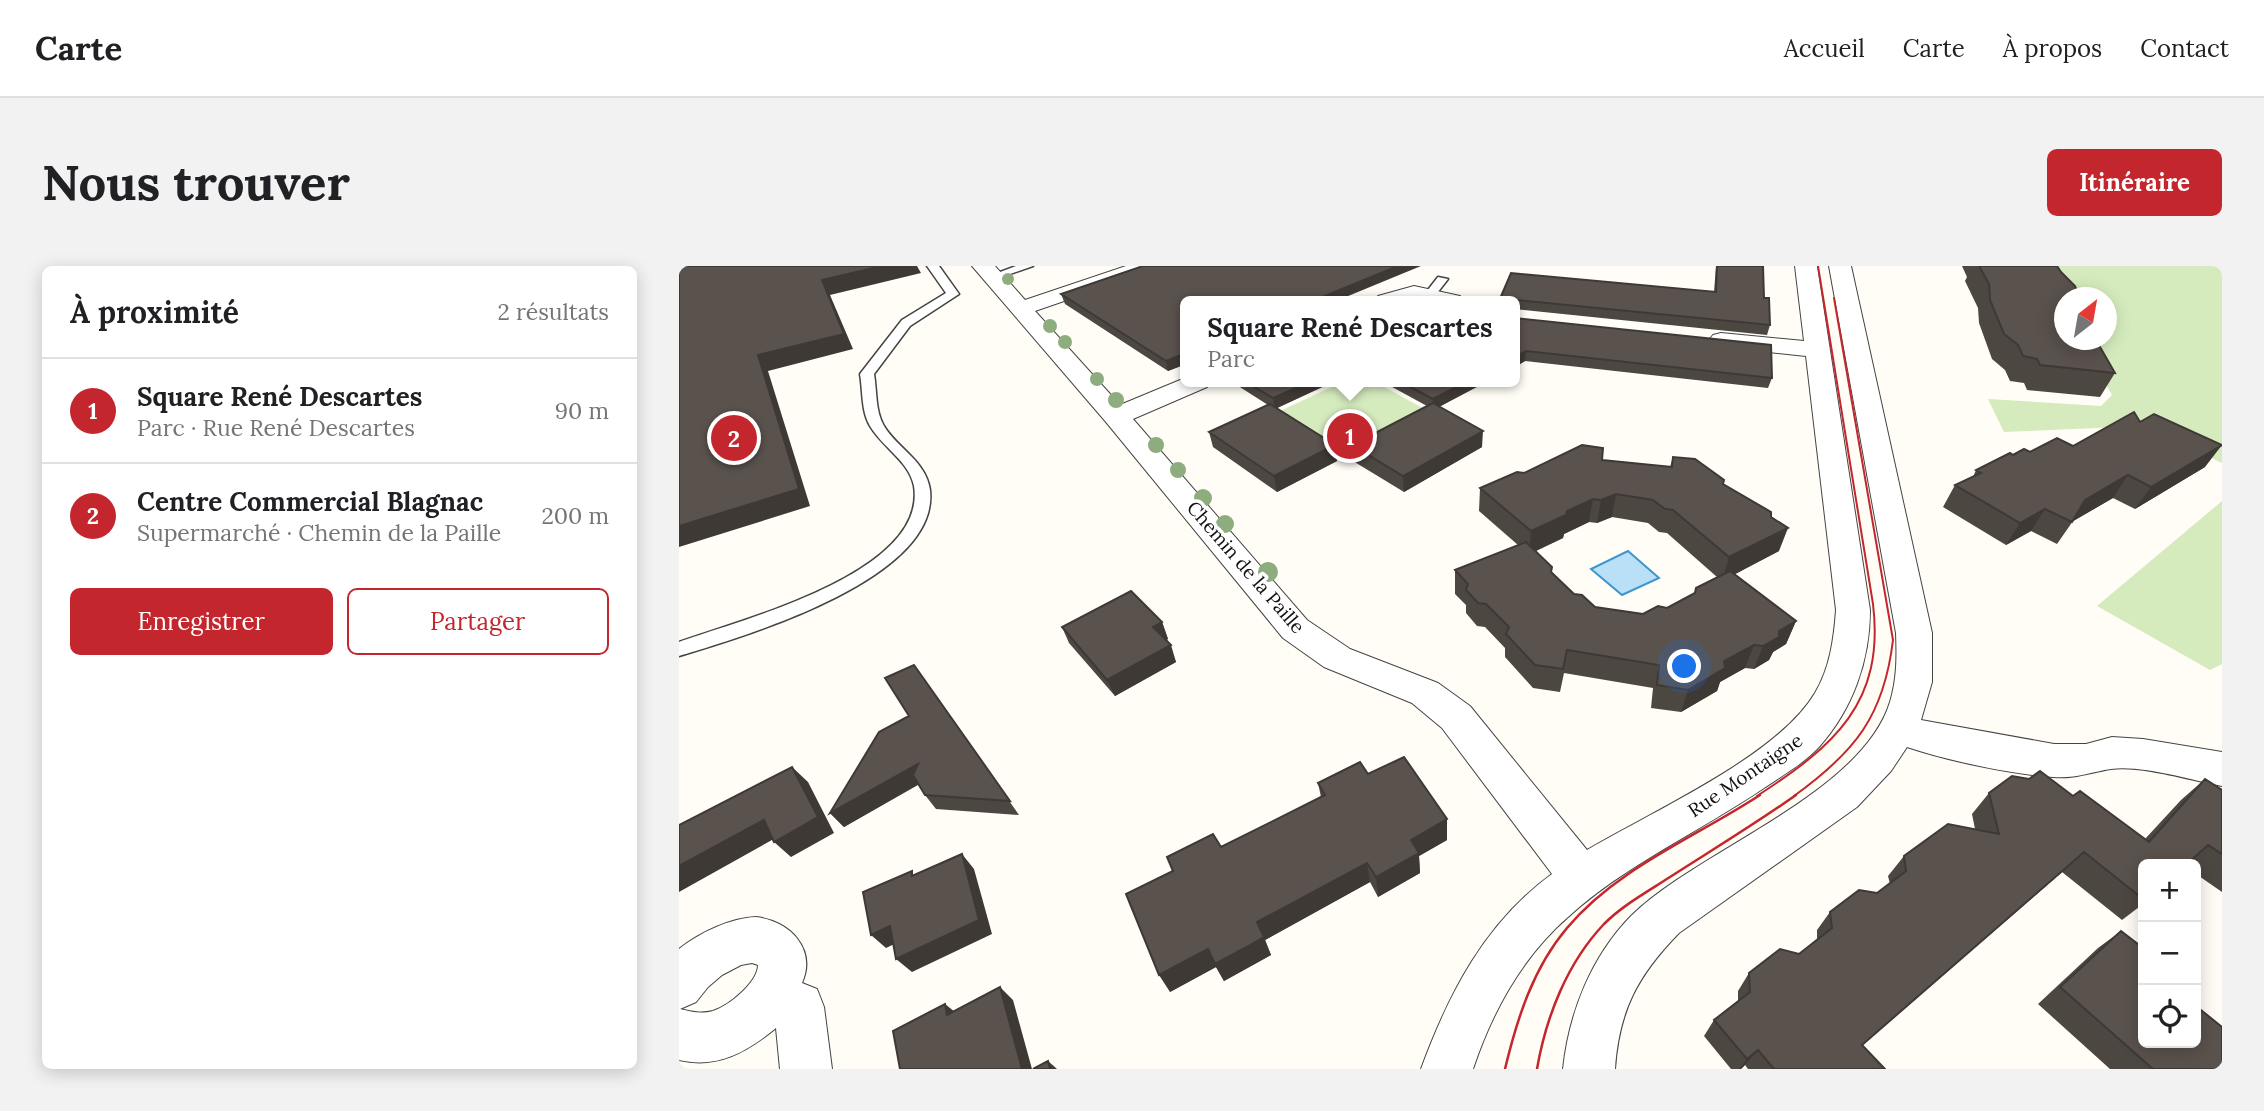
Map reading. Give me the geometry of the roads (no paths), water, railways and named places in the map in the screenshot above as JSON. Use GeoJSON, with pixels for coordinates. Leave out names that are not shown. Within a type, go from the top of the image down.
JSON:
{"type":"FeatureCollection","features":[{"type":"Feature","properties":{"kind":"street"},"geometry":{"type":"LineString","coordinates":[[1022,308],[1147,266]]}},
{"type":"Feature","properties":{"kind":"street","name":"Rue Montaigne"},"geometry":{"type":"LineString","coordinates":[[1447,1069],[1455,1045],[1501,958],[1538,914],[1582,878],[1725,793],[1807,734],[1825,711],[1839,683],[1850,647],[1853,610],[1806,266]]}},
{"type":"Feature","properties":{"kind":"street"},"geometry":{"type":"LineString","coordinates":[[1589,1069],[1592,1038],[1607,993],[1615,975],[1640,940],[1663,918],[1842,795],[1872,766],[1899,729],[1914,682],[1914,633],[1840,266]]}},
{"type":"Feature","properties":{"kind":"street","name":"Chemin de la Paille"},"geometry":{"type":"LineString","coordinates":[[988,271],[1091,391],[1116,416],[1295,629],[1337,658],[1425,693],[1456,717],[1582,878]]}},
{"type":"Feature","properties":{"kind":"street"},"geometry":{"type":"LineString","coordinates":[[1400,296],[1436,287],[1446,296]]}},
{"type":"Feature","properties":{"kind":"street"},"geometry":{"type":"LineString","coordinates":[[1703,338],[1818,350]]}},
{"type":"Feature","properties":{"kind":"street"},"geometry":{"type":"LineString","coordinates":[[1116,416],[1186,387]]}},
{"type":"Feature","properties":{"kind":"street"},"geometry":{"type":"LineString","coordinates":[[1899,729],[1937,741],[2054,761],[2086,760],[2112,752],[2222,769]]}},
{"type":"Feature","properties":{"kind":"street"},"geometry":{"type":"LineString","coordinates":[[679,985],[702,960],[722,948],[745,940],[764,941],[777,948],[783,961],[781,979],[771,998],[753,1017],[730,1031],[707,1039],[687,1039],[679,1034]]}},
{"type":"Feature","properties":{"kind":"street"},"geometry":{"type":"LineString","coordinates":[[771,998],[799,1007],[806,1069]]}},
{"type":"Feature","properties":{"kind":"lane"},"geometry":{"type":"LineString","coordinates":[[679,649],[820,597],[864,574],[902,546],[919,514],[923,491],[917,471],[875,424],[867,374],[906,323],[953,294],[933,266]]}},
{"type":"Feature","properties":{"kind":"lane"},"geometry":{"type":"LineString","coordinates":[[988,271],[1027,266]]}},
{"type":"Feature","properties":{"kind":"water"},"geometry":{"type":"Polygon","coordinates":[[[1628,551],[1659,578],[1622,595],[1591,569],[1628,551]]]}},
{"type":"Feature","properties":{"kind":"tram line"},"geometry":{"type":"LineString","coordinates":[[1757,796],[1809,759],[1831,739],[1848,718],[1862,695],[1871,669],[1875,639],[1873,604],[1818,266]]}},
{"type":"Feature","properties":{"kind":"tram line"},"geometry":{"type":"LineString","coordinates":[[1794,796],[1834,764],[1863,730],[1882,690],[1893,640],[1834,298]]}},
{"type":"Feature","properties":{"kind":"tram line"},"geometry":{"type":"LineString","coordinates":[[1505,1069],[1528,995],[1545,960],[1567,928],[1587,907],[1633,871],[1760,795]]}},
{"type":"Feature","properties":{"kind":"tram line"},"geometry":{"type":"LineString","coordinates":[[1537,1069],[1546,1030],[1560,992],[1579,956],[1604,924],[1635,899],[1796,795]]}},
{"type":"Feature","properties":{"kind":"place","name":"Square René Descartes"},"geometry":{"type":"Point","coordinates":[1350,436]}},
{"type":"Feature","properties":{"kind":"place","name":"Centre Commercial Blagnac"},"geometry":{"type":"Point","coordinates":[734,438]}}]}
